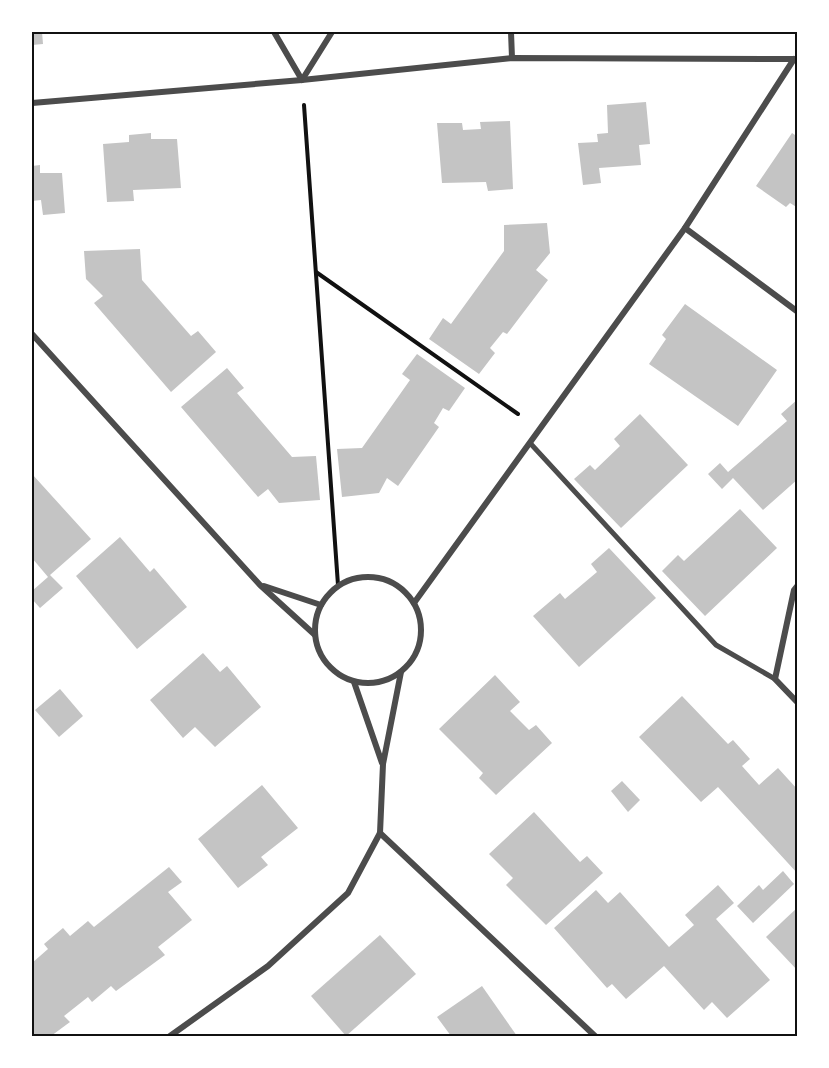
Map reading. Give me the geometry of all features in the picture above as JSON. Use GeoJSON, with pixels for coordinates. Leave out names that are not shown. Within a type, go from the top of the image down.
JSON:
{"type":"FeatureCollection","features":[{"type":"Feature","properties":{"kind":"street"},"geometry":{"type":"LineString","coordinates":[[274,32],[302,80]]}},
{"type":"Feature","properties":{"kind":"street"},"geometry":{"type":"LineString","coordinates":[[302,80],[332,32]]}},
{"type":"Feature","properties":{"kind":"street"},"geometry":{"type":"LineString","coordinates":[[511,32],[513,58]]}},
{"type":"Feature","properties":{"kind":"street"},"geometry":{"type":"LineString","coordinates":[[32,103],[302,80],[513,58],[795,59]]}},
{"type":"Feature","properties":{"kind":"street"},"geometry":{"type":"LineString","coordinates":[[414,603],[685,228],[795,59]]}},
{"type":"Feature","properties":{"kind":"street"},"geometry":{"type":"LineString","coordinates":[[685,228],[798,312]]}},
{"type":"Feature","properties":{"kind":"street"},"geometry":{"type":"LineString","coordinates":[[32,334],[260,585],[315,635]]}},
{"type":"Feature","properties":{"kind":"street"},"geometry":{"type":"LineString","coordinates":[[530,443],[717,645],[775,679],[798,703]]}},
{"type":"Feature","properties":{"kind":"street"},"geometry":{"type":"LineString","coordinates":[[372,577],[389,581],[403,590],[414,603],[420,617],[420,640],[411,661],[401,672],[387,680],[371,684],[354,682],[339,675],[327,664],[319,651],[315,635],[316,620],[321,604],[339,586],[355,579],[372,577]]}},
{"type":"Feature","properties":{"kind":"street"},"geometry":{"type":"LineString","coordinates":[[260,585],[321,604]]}},
{"type":"Feature","properties":{"kind":"street"},"geometry":{"type":"LineString","coordinates":[[775,679],[794,590],[798,585]]}},
{"type":"Feature","properties":{"kind":"street"},"geometry":{"type":"LineString","coordinates":[[170,1036],[268,966],[348,892],[380,833],[383,764],[401,672]]}},
{"type":"Feature","properties":{"kind":"street"},"geometry":{"type":"LineString","coordinates":[[354,682],[383,764]]}},
{"type":"Feature","properties":{"kind":"street"},"geometry":{"type":"LineString","coordinates":[[380,833],[594,1036]]}},
{"type":"Feature","properties":{"kind":"path"},"geometry":{"type":"LineString","coordinates":[[302,80],[339,586]]}},
{"type":"Feature","properties":{"kind":"path"},"geometry":{"type":"LineString","coordinates":[[316,272],[541,430]]}},
{"type":"Feature","properties":{"kind":"building"},"geometry":{"type":"Polygon","coordinates":[[[32,32],[42,32],[43,44],[32,45],[32,32]]]}},
{"type":"Feature","properties":{"kind":"building"},"geometry":{"type":"Polygon","coordinates":[[[646,102],[650,144],[639,145],[641,165],[599,168],[601,183],[583,185],[578,143],[598,142],[597,134],[608,133],[607,105],[646,102]]]}},
{"type":"Feature","properties":{"kind":"building"},"geometry":{"type":"Polygon","coordinates":[[[510,121],[513,189],[488,191],[486,182],[442,183],[437,123],[462,123],[463,130],[481,129],[480,122],[510,121]]]}},
{"type":"Feature","properties":{"kind":"building"},"geometry":{"type":"Polygon","coordinates":[[[151,133],[151,139],[177,139],[181,188],[133,190],[134,201],[107,202],[103,144],[129,142],[129,135],[151,133]]]}},
{"type":"Feature","properties":{"kind":"building"},"geometry":{"type":"Polygon","coordinates":[[[792,133],[798,137],[798,208],[790,203],[786,207],[756,186],[792,133]]]}},
{"type":"Feature","properties":{"kind":"building"},"geometry":{"type":"Polygon","coordinates":[[[40,165],[40,173],[62,173],[65,213],[43,215],[41,200],[32,201],[32,166],[40,165]]]}},
{"type":"Feature","properties":{"kind":"building"},"geometry":{"type":"Polygon","coordinates":[[[547,223],[550,253],[536,270],[548,280],[507,334],[503,332],[490,348],[495,353],[479,374],[429,339],[443,318],[451,324],[504,251],[504,225],[547,223]]]}},
{"type":"Feature","properties":{"kind":"building"},"geometry":{"type":"Polygon","coordinates":[[[140,249],[142,280],[191,336],[198,331],[216,352],[171,392],[94,303],[103,296],[86,279],[84,251],[140,249]]]}},
{"type":"Feature","properties":{"kind":"building"},"geometry":{"type":"Polygon","coordinates":[[[685,304],[777,370],[738,426],[649,364],[666,339],[662,335],[685,304]]]}},
{"type":"Feature","properties":{"kind":"building"},"geometry":{"type":"Polygon","coordinates":[[[417,354],[465,388],[449,411],[443,408],[434,423],[439,427],[398,486],[387,478],[379,493],[342,497],[337,449],[362,448],[410,380],[402,374],[417,354]]]}},
{"type":"Feature","properties":{"kind":"building"},"geometry":{"type":"Polygon","coordinates":[[[227,368],[244,388],[237,393],[292,457],[316,456],[320,500],[279,503],[268,489],[258,497],[181,407],[227,368]]]}},
{"type":"Feature","properties":{"kind":"building"},"geometry":{"type":"Polygon","coordinates":[[[798,399],[798,479],[763,510],[733,478],[722,489],[708,474],[720,463],[728,472],[787,421],[781,414],[798,399]]]}},
{"type":"Feature","properties":{"kind":"building"},"geometry":{"type":"Polygon","coordinates":[[[640,414],[688,465],[621,528],[574,479],[590,465],[595,470],[620,446],[614,439],[640,414]]]}},
{"type":"Feature","properties":{"kind":"building"},"geometry":{"type":"Polygon","coordinates":[[[32,474],[91,539],[50,575],[63,588],[40,608],[32,599],[32,591],[48,577],[32,558],[32,474]]]}},
{"type":"Feature","properties":{"kind":"building"},"geometry":{"type":"Polygon","coordinates":[[[740,509],[777,548],[705,616],[662,571],[678,555],[684,561],[740,509]]]}},
{"type":"Feature","properties":{"kind":"building"},"geometry":{"type":"Polygon","coordinates":[[[120,537],[150,572],[154,568],[187,607],[137,649],[76,576],[120,537]]]}},
{"type":"Feature","properties":{"kind":"building"},"geometry":{"type":"Polygon","coordinates":[[[609,548],[656,598],[579,667],[533,616],[560,593],[565,599],[597,572],[591,564],[609,548]]]}},
{"type":"Feature","properties":{"kind":"building"},"geometry":{"type":"Polygon","coordinates":[[[203,653],[220,672],[227,666],[261,707],[215,747],[195,727],[183,738],[150,700],[203,653]]]}},
{"type":"Feature","properties":{"kind":"building"},"geometry":{"type":"Polygon","coordinates":[[[495,675],[520,702],[510,711],[529,730],[536,725],[552,743],[496,795],[479,778],[483,773],[439,729],[495,675]]]}},
{"type":"Feature","properties":{"kind":"building"},"geometry":{"type":"Polygon","coordinates":[[[60,689],[83,716],[59,737],[35,710],[60,689]]]}},
{"type":"Feature","properties":{"kind":"building"},"geometry":{"type":"Polygon","coordinates":[[[682,696],[728,744],[733,740],[750,759],[742,766],[759,785],[778,768],[798,790],[798,874],[718,787],[701,802],[639,737],[682,696]]]}},
{"type":"Feature","properties":{"kind":"building"},"geometry":{"type":"Polygon","coordinates":[[[622,781],[640,800],[628,812],[611,791],[622,781]]]}},
{"type":"Feature","properties":{"kind":"building"},"geometry":{"type":"Polygon","coordinates":[[[262,785],[298,828],[261,857],[268,865],[238,888],[198,839],[262,785]]]}},
{"type":"Feature","properties":{"kind":"building"},"geometry":{"type":"Polygon","coordinates":[[[534,812],[580,862],[587,856],[603,873],[546,925],[506,885],[513,878],[489,854],[534,812]]]}},
{"type":"Feature","properties":{"kind":"building"},"geometry":{"type":"Polygon","coordinates":[[[169,867],[182,882],[168,892],[192,920],[158,947],[165,955],[116,991],[111,986],[92,1002],[88,997],[64,1016],[70,1022],[51,1036],[32,1036],[32,963],[48,949],[44,944],[63,928],[70,936],[88,921],[94,927],[169,867]]]}},
{"type":"Feature","properties":{"kind":"building"},"geometry":{"type":"Polygon","coordinates":[[[783,871],[794,884],[753,923],[737,906],[759,885],[763,890],[783,871]]]}},
{"type":"Feature","properties":{"kind":"building"},"geometry":{"type":"Polygon","coordinates":[[[718,885],[734,903],[716,919],[770,980],[727,1018],[712,1002],[704,1010],[664,966],[626,999],[612,984],[607,988],[554,928],[596,890],[608,903],[620,892],[669,947],[694,925],[685,915],[718,885]]]}},
{"type":"Feature","properties":{"kind":"building"},"geometry":{"type":"Polygon","coordinates":[[[798,907],[798,971],[766,937],[798,907]]]}},
{"type":"Feature","properties":{"kind":"building"},"geometry":{"type":"Polygon","coordinates":[[[380,935],[416,974],[346,1036],[311,996],[380,935]]]}},
{"type":"Feature","properties":{"kind":"building"},"geometry":{"type":"Polygon","coordinates":[[[482,986],[517,1036],[451,1036],[437,1017],[482,986]]]}}]}
